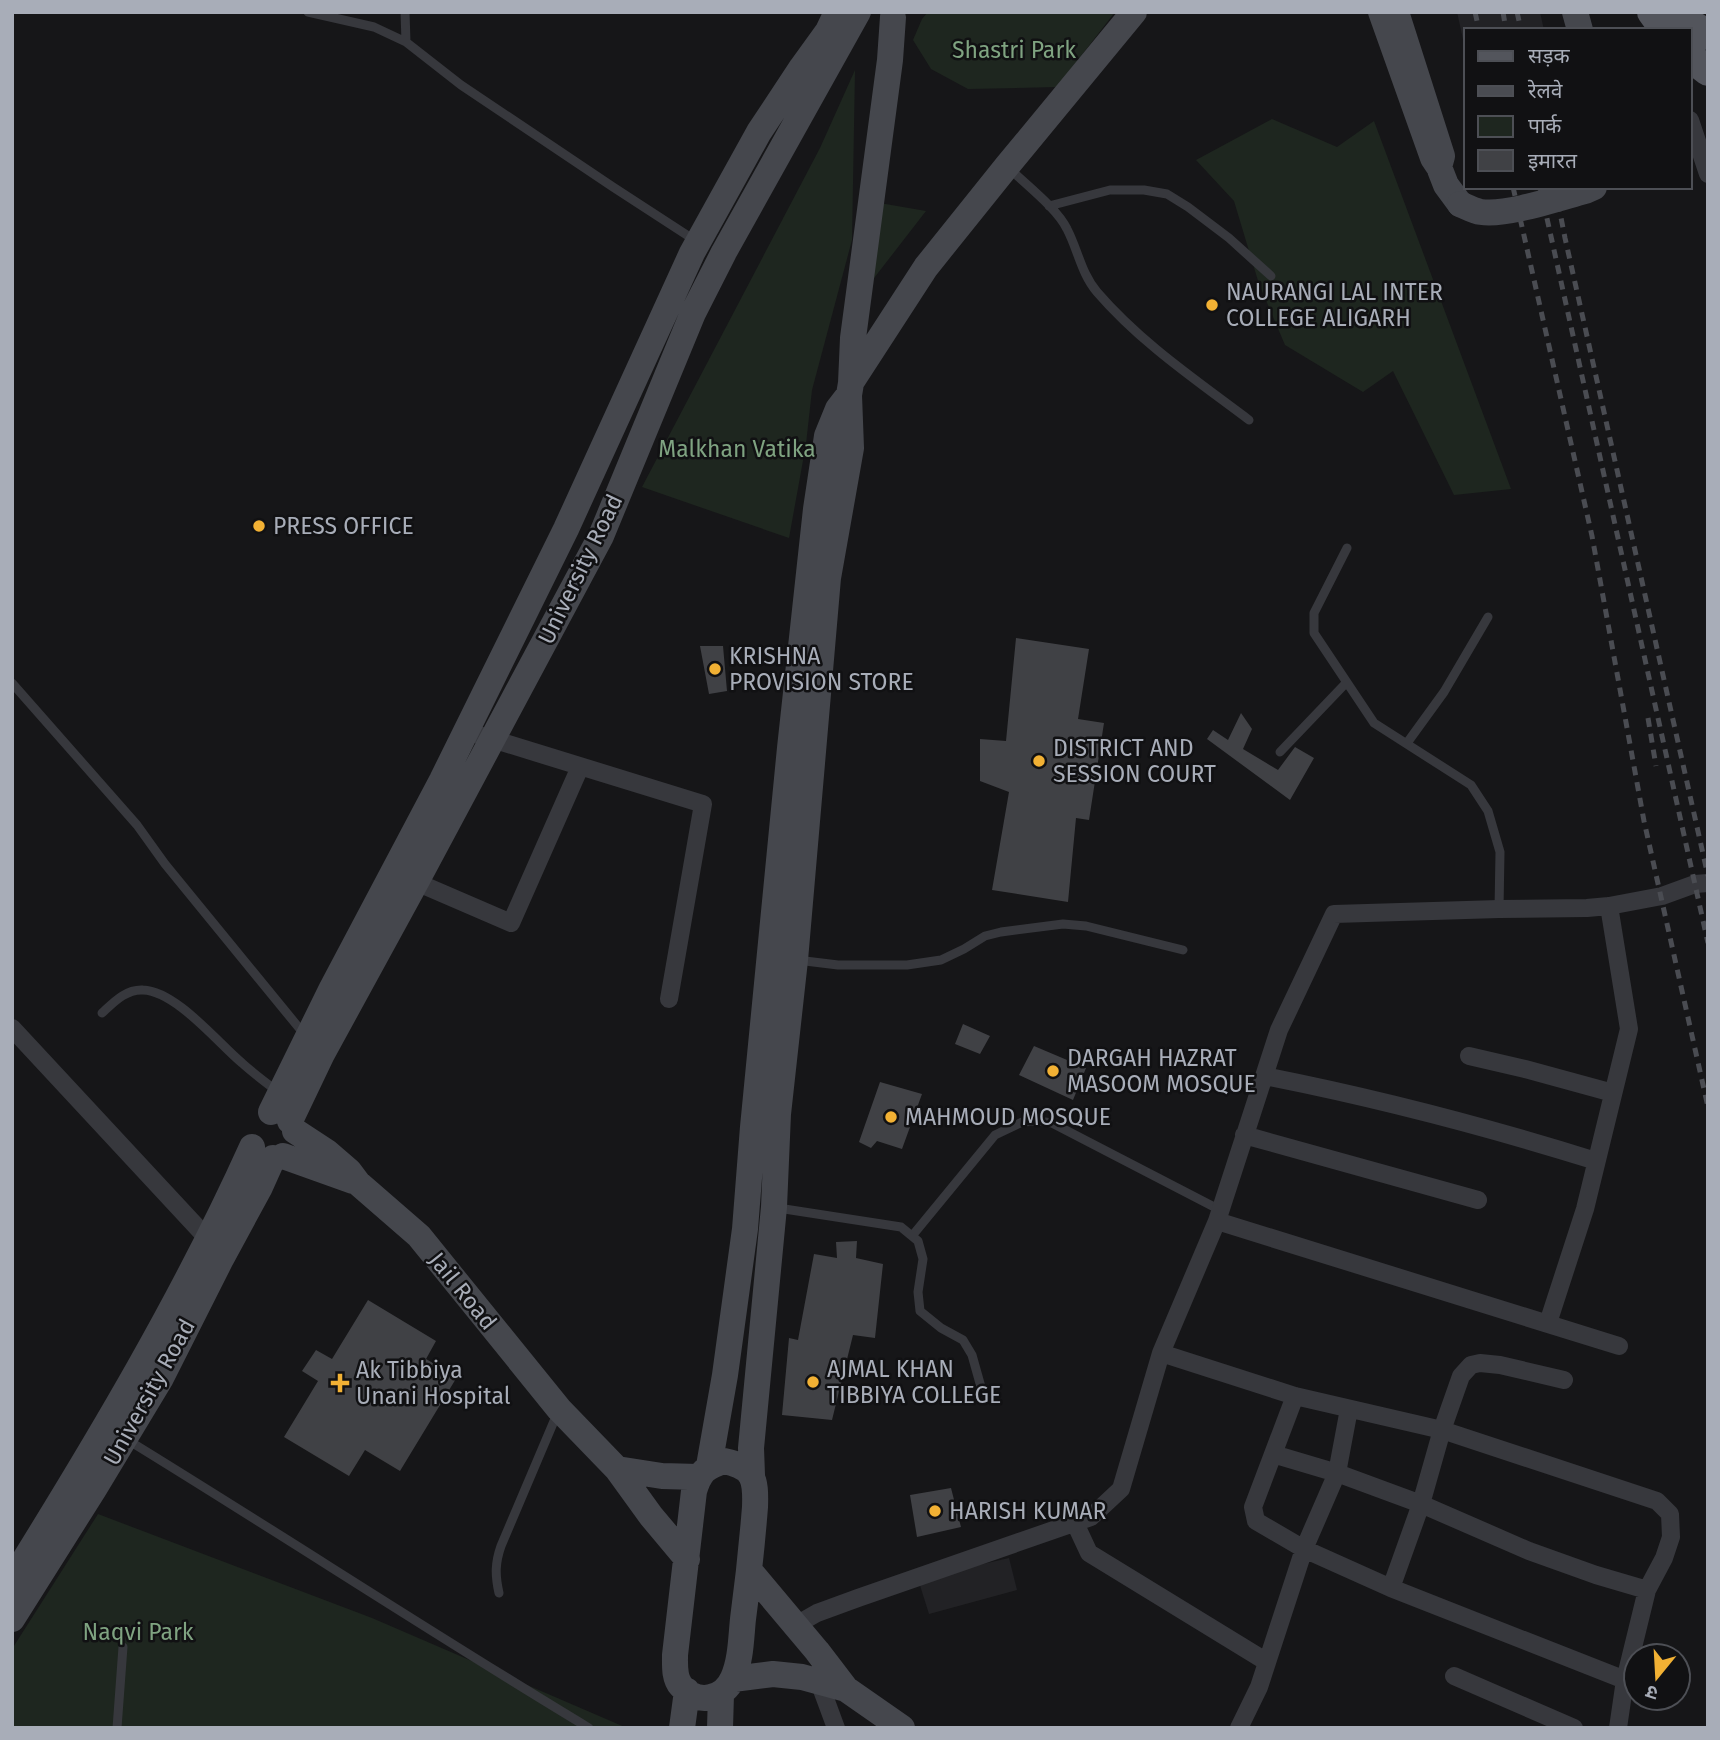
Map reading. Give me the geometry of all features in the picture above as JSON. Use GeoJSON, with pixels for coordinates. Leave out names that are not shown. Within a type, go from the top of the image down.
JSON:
{"type":"FeatureCollection","features":[{"type":"Feature","properties":{"kind":"main road","name":"University Road"},"geometry":{"type":"LineString","coordinates":[[284,1114],[321,1054],[416,882],[601,536],[693,313],[724,252],[858,12]]}},
{"type":"Feature","properties":{"kind":"main road"},"geometry":{"type":"LineString","coordinates":[[850,389],[926,267],[1134,12]]}},
{"type":"Feature","properties":{"kind":"main road"},"geometry":{"type":"LineString","coordinates":[[1381,12],[1433,158],[1446,185],[1460,204],[1482,213],[1499,212],[1590,189]]}},
{"type":"Feature","properties":{"kind":"main road"},"geometry":{"type":"LineString","coordinates":[[1396,12],[1442,156],[1438,167]]}},
{"type":"Feature","properties":{"kind":"main road"},"geometry":{"type":"LineString","coordinates":[[1652,12],[1664,28]]}},
{"type":"Feature","properties":{"kind":"main road"},"geometry":{"type":"LineString","coordinates":[[1684,12],[1692,25],[1708,35]]}},
{"type":"Feature","properties":{"kind":"main road"},"geometry":{"type":"LineString","coordinates":[[846,1689],[802,1677],[773,1674],[727,1686],[706,1699],[692,1695],[681,1686],[676,1673],[676,1655],[694,1491],[704,1472],[724,1375],[746,1229],[754,1127],[783,958],[828,578],[851,448],[853,338],[890,60],[891,14]]}},
{"type":"Feature","properties":{"kind":"main road","name":"University Road"},"geometry":{"type":"LineString","coordinates":[[284,1114],[308,1038],[466,731],[566,529],[698,242],[759,131],[802,67],[828,18]]}},
{"type":"Feature","properties":{"kind":"main road"},"geometry":{"type":"LineString","coordinates":[[1692,59],[1708,72]]}},
{"type":"Feature","properties":{"kind":"main road"},"geometry":{"type":"LineString","coordinates":[[720,1728],[727,1686],[739,1653],[756,1498],[751,1448],[774,1207],[783,958]]}},
{"type":"Feature","properties":{"kind":"main road"},"geometry":{"type":"LineString","coordinates":[[264,1114],[284,1114],[295,1140],[290,1149],[269,1154],[249,1132],[257,1118],[264,1114]]}},
{"type":"Feature","properties":{"kind":"main road","name":"Jail Road"},"geometry":{"type":"LineString","coordinates":[[284,1114],[419,1236],[559,1409],[617,1469],[687,1559]]}},
{"type":"Feature","properties":{"kind":"main road","name":"University Road"},"geometry":{"type":"LineString","coordinates":[[12,1580],[91,1453],[194,1270],[208,1239],[269,1154]]}},
{"type":"Feature","properties":{"kind":"main road","name":"University Road"},"geometry":{"type":"LineString","coordinates":[[12,1619],[161,1378],[220,1259],[260,1187],[269,1154]]}},
{"type":"Feature","properties":{"kind":"main road","name":"Jail Road"},"geometry":{"type":"LineString","coordinates":[[269,1154],[358,1183]]}},
{"type":"Feature","properties":{"kind":"main road"},"geometry":{"type":"LineString","coordinates":[[617,1469],[662,1476],[704,1472],[724,1461],[740,1464],[752,1475]]}},
{"type":"Feature","properties":{"kind":"main road"},"geometry":{"type":"LineString","coordinates":[[749,1570],[846,1689],[902,1728]]}},
{"type":"Feature","properties":{"kind":"main road"},"geometry":{"type":"LineString","coordinates":[[682,1728],[687,1691]]}},
{"type":"Feature","properties":{"kind":"street"},"geometry":{"type":"LineString","coordinates":[[1692,126],[1708,173]]}},
{"type":"Feature","properties":{"kind":"street"},"geometry":{"type":"LineString","coordinates":[[466,731],[703,804],[669,999]]}},
{"type":"Feature","properties":{"kind":"street"},"geometry":{"type":"LineString","coordinates":[[416,882],[511,923],[580,767]]}},
{"type":"Feature","properties":{"kind":"street"},"geometry":{"type":"LineString","coordinates":[[796,1625],[817,1613],[1091,1517],[1121,1489],[1161,1353],[1219,1215],[1279,1030],[1334,914],[1587,908],[1662,896],[1695,884],[1708,883]]}},
{"type":"Feature","properties":{"kind":"street"},"geometry":{"type":"LineString","coordinates":[[1548,1323],[1585,1209],[1629,1028],[1609,906]]}},
{"type":"Feature","properties":{"kind":"street"},"geometry":{"type":"LineString","coordinates":[[12,1028],[208,1239]]}},
{"type":"Feature","properties":{"kind":"street"},"geometry":{"type":"LineString","coordinates":[[1469,1056],[1613,1093]]}},
{"type":"Feature","properties":{"kind":"street"},"geometry":{"type":"LineString","coordinates":[[1264,1076],[1329,1089],[1516,1136],[1596,1161]]}},
{"type":"Feature","properties":{"kind":"street"},"geometry":{"type":"LineString","coordinates":[[1244,1135],[1479,1200]]}},
{"type":"Feature","properties":{"kind":"street"},"geometry":{"type":"LineString","coordinates":[[1219,1215],[1619,1346]]}},
{"type":"Feature","properties":{"kind":"street"},"geometry":{"type":"LineString","coordinates":[[1161,1353],[1295,1396],[1442,1430],[1657,1501],[1670,1514],[1671,1537],[1664,1558],[1647,1590],[1634,1642]]}},
{"type":"Feature","properties":{"kind":"street"},"geometry":{"type":"LineString","coordinates":[[1391,1588],[1421,1504],[1461,1376],[1471,1365],[1480,1363],[1564,1380]]}},
{"type":"Feature","properties":{"kind":"street"},"geometry":{"type":"LineString","coordinates":[[1295,1396],[1253,1507],[1256,1521],[1304,1549],[1391,1588],[1622,1679]]}},
{"type":"Feature","properties":{"kind":"street"},"geometry":{"type":"LineString","coordinates":[[1239,1728],[1259,1687],[1304,1549],[1337,1474],[1349,1409]]}},
{"type":"Feature","properties":{"kind":"street"},"geometry":{"type":"LineString","coordinates":[[1273,1454],[1421,1504],[1529,1551],[1596,1576],[1647,1590]]}},
{"type":"Feature","properties":{"kind":"street"},"geometry":{"type":"LineString","coordinates":[[1075,1523],[1089,1553],[1267,1662]]}},
{"type":"Feature","properties":{"kind":"street"},"geometry":{"type":"LineString","coordinates":[[1454,1676],[1574,1728]]}},
{"type":"Feature","properties":{"kind":"street"},"geometry":{"type":"LineString","coordinates":[[819,1682],[836,1728]]}},
{"type":"Feature","properties":{"kind":"street"},"geometry":{"type":"LineString","coordinates":[[1618,1728],[1622,1701]]}},
{"type":"Feature","properties":{"kind":"lane"},"geometry":{"type":"LineString","coordinates":[[307,12],[374,27],[405,42],[461,85],[698,242]]}},
{"type":"Feature","properties":{"kind":"lane"},"geometry":{"type":"LineString","coordinates":[[405,12],[405,42]]}},
{"type":"Feature","properties":{"kind":"lane"},"geometry":{"type":"LineString","coordinates":[[1007,166],[1049,206],[1066,228],[1085,275],[1131,327],[1162,356],[1249,420]]}},
{"type":"Feature","properties":{"kind":"lane"},"geometry":{"type":"LineString","coordinates":[[1049,206],[1111,190],[1144,190],[1167,194],[1229,238],[1271,276]]}},
{"type":"Feature","properties":{"kind":"lane"},"geometry":{"type":"LineString","coordinates":[[1347,548],[1314,613],[1314,633],[1374,723],[1471,785],[1488,811],[1500,852],[1499,909]]}},
{"type":"Feature","properties":{"kind":"lane"},"geometry":{"type":"LineString","coordinates":[[1407,743],[1444,692],[1488,617]]}},
{"type":"Feature","properties":{"kind":"lane"},"geometry":{"type":"LineString","coordinates":[[12,683],[137,825],[165,864],[308,1038]]}},
{"type":"Feature","properties":{"kind":"lane"},"geometry":{"type":"LineString","coordinates":[[1280,752],[1346,683]]}},
{"type":"Feature","properties":{"kind":"lane"},"geometry":{"type":"LineString","coordinates":[[783,958],[838,965],[907,965],[941,960],[985,936],[1063,924],[1086,926],[1183,950]]}},
{"type":"Feature","properties":{"kind":"lane"},"geometry":{"type":"LineString","coordinates":[[102,1013],[130,992],[144,990],[164,995],[183,1008],[243,1064],[284,1114]]}},
{"type":"Feature","properties":{"kind":"lane"},"geometry":{"type":"LineString","coordinates":[[912,1236],[995,1135],[1022,1122],[1052,1123],[1219,1215]]}},
{"type":"Feature","properties":{"kind":"lane"},"geometry":{"type":"LineString","coordinates":[[774,1207],[901,1227],[918,1241],[923,1259],[918,1292],[920,1311],[962,1340],[972,1355],[981,1387]]}},
{"type":"Feature","properties":{"kind":"lane"},"geometry":{"type":"LineString","coordinates":[[499,1593],[495,1570],[501,1546],[559,1409]]}},
{"type":"Feature","properties":{"kind":"lane"},"geometry":{"type":"LineString","coordinates":[[125,1438],[589,1728]]}},
{"type":"Feature","properties":{"kind":"lane"},"geometry":{"type":"LineString","coordinates":[[117,1728],[123,1647]]}},
{"type":"Feature","properties":{"kind":"shaded area"},"geometry":{"type":"Polygon","coordinates":[[[1457,12],[1540,12],[1544,28],[1464,28],[1464,44],[1457,12]]]}},
{"type":"Feature","properties":{"kind":"shaded area"},"geometry":{"type":"Polygon","coordinates":[[[1009,1558],[1017,1590],[929,1614],[918,1579],[1009,1558]]]}},
{"type":"Feature","properties":{"kind":"green space","name":"Shastri Park"},"geometry":{"type":"Polygon","coordinates":[[[928,12],[1115,12],[1057,87],[968,89],[931,69],[913,40],[928,12]]]}},
{"type":"Feature","properties":{"kind":"green space","name":"Malkhan Vatika"},"geometry":{"type":"Polygon","coordinates":[[[855,70],[852,240],[812,390],[806,444],[789,538],[642,487],[820,148],[855,70]]]}},
{"type":"Feature","properties":{"kind":"green space"},"geometry":{"type":"Polygon","coordinates":[[[1272,119],[1337,147],[1374,121],[1511,489],[1454,495],[1393,371],[1363,392],[1285,345],[1259,284],[1234,201],[1196,160],[1272,119]]]}},
{"type":"Feature","properties":{"kind":"green space"},"geometry":{"type":"Polygon","coordinates":[[[874,202],[926,211],[871,282],[874,202]]]}},
{"type":"Feature","properties":{"kind":"green space","name":"Naqvi Park"},"geometry":{"type":"Polygon","coordinates":[[[98,1514],[372,1618],[627,1728],[12,1728],[12,1649],[98,1514]]]}},
{"type":"Feature","properties":{"kind":"building","name":"DISTRICT AND SESSION COURT"},"geometry":{"type":"Polygon","coordinates":[[[1016,638],[1089,649],[1078,719],[1104,723],[1089,820],[1076,818],[1068,902],[992,890],[1009,792],[980,781],[980,739],[1006,741],[1016,638]]]}},
{"type":"Feature","properties":{"kind":"building","name":"KRISHNA PROVISION STORE"},"geometry":{"type":"Polygon","coordinates":[[[700,646],[723,646],[727,691],[709,694],[700,646]]]}},
{"type":"Feature","properties":{"kind":"building"},"geometry":{"type":"Polygon","coordinates":[[[1241,713],[1252,729],[1243,749],[1278,770],[1295,747],[1314,758],[1290,800],[1207,739],[1213,730],[1228,740],[1241,713]]]}},
{"type":"Feature","properties":{"kind":"building"},"geometry":{"type":"Polygon","coordinates":[[[963,1024],[990,1036],[980,1054],[955,1044],[963,1024]]]}},
{"type":"Feature","properties":{"kind":"building","name":"DARGAH HAZRAT MASOOM MOSQUE"},"geometry":{"type":"Polygon","coordinates":[[[1034,1046],[1086,1068],[1073,1100],[1019,1075],[1034,1046]]]}},
{"type":"Feature","properties":{"kind":"building","name":"MAHMOUD MOSQUE"},"geometry":{"type":"Polygon","coordinates":[[[880,1082],[922,1094],[902,1149],[877,1141],[871,1148],[859,1142],[880,1082]]]}},
{"type":"Feature","properties":{"kind":"building"},"geometry":{"type":"Polygon","coordinates":[[[857,1241],[856,1258],[883,1264],[875,1338],[853,1335],[832,1420],[782,1415],[789,1338],[798,1340],[814,1254],[837,1258],[836,1242],[857,1241]]]}},
{"type":"Feature","properties":{"kind":"building"},"geometry":{"type":"Polygon","coordinates":[[[368,1300],[436,1341],[426,1359],[457,1377],[400,1471],[365,1450],[349,1476],[284,1437],[318,1381],[302,1371],[316,1350],[332,1359],[368,1300]]]}},
{"type":"Feature","properties":{"kind":"building","name":"HARISH KUMAR"},"geometry":{"type":"Polygon","coordinates":[[[951,1488],[961,1527],[917,1537],[910,1495],[951,1488]]]}},
{"type":"Feature","properties":{"kind":"railway"},"geometry":{"type":"LineString","coordinates":[[1475,12],[1479,28]]}},
{"type":"Feature","properties":{"kind":"railway"},"geometry":{"type":"LineString","coordinates":[[1503,12],[1506,28]]}},
{"type":"Feature","properties":{"kind":"railway"},"geometry":{"type":"LineString","coordinates":[[1517,12],[1521,28]]}},
{"type":"Feature","properties":{"kind":"railway"},"geometry":{"type":"LineString","coordinates":[[1513,189],[1592,536],[1644,821],[1708,1107]]}},
{"type":"Feature","properties":{"kind":"railway"},"geometry":{"type":"LineString","coordinates":[[1540,189],[1708,943]]}},
{"type":"Feature","properties":{"kind":"railway"},"geometry":{"type":"LineString","coordinates":[[1555,189],[1708,876]]}},
{"type":"Feature","properties":{"kind":"railway"},"geometry":{"type":"LineString","coordinates":[[1648,718],[1656,766]]}},
{"type":"Feature","properties":{"kind":"place","name":"NAURANGI LAL INTER COLLEGE ALIGARH"},"geometry":{"type":"Point","coordinates":[1212,305]}},
{"type":"Feature","properties":{"kind":"place","name":"PRESS OFFICE"},"geometry":{"type":"Point","coordinates":[259,526]}},
{"type":"Feature","properties":{"kind":"place","name":"KRISHNA PROVISION STORE"},"geometry":{"type":"Point","coordinates":[715,669]}},
{"type":"Feature","properties":{"kind":"place","name":"DISTRICT AND SESSION COURT"},"geometry":{"type":"Point","coordinates":[1039,761]}},
{"type":"Feature","properties":{"kind":"place","name":"DARGAH HAZRAT MASOOM MOSQUE"},"geometry":{"type":"Point","coordinates":[1053,1071]}},
{"type":"Feature","properties":{"kind":"place","name":"MAHMOUD MOSQUE"},"geometry":{"type":"Point","coordinates":[891,1117]}},
{"type":"Feature","properties":{"kind":"place","name":"AJMAL KHAN TIBBIYA COLLEGE"},"geometry":{"type":"Point","coordinates":[813,1382]}},
{"type":"Feature","properties":{"kind":"place","name":"Ak Tibbiya Unani Hospital"},"geometry":{"type":"Point","coordinates":[340,1383]}},
{"type":"Feature","properties":{"kind":"place","name":"HARISH KUMAR"},"geometry":{"type":"Point","coordinates":[935,1511]}}]}
